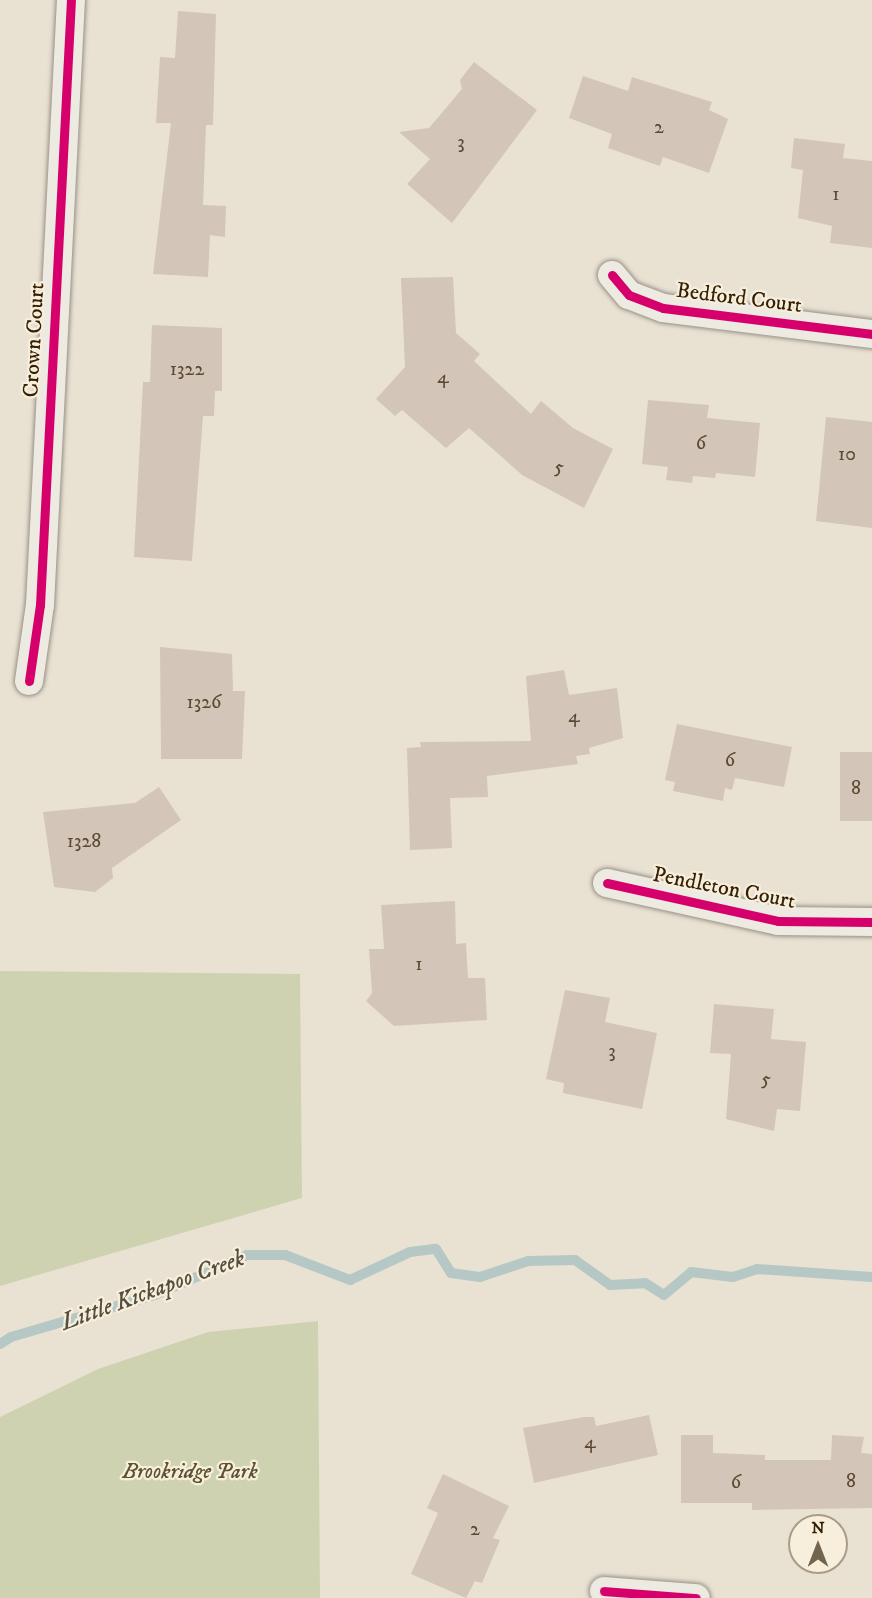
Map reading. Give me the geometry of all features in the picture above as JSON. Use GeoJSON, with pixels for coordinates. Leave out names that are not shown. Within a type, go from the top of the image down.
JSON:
{"type":"FeatureCollection","features":[{"type":"Feature","properties":{"kind":"street","name":"Crown Court"},"geometry":{"type":"LineString","coordinates":[[29,681],[40,605],[71,0]]}},
{"type":"Feature","properties":{"kind":"street","name":"Bedford Court"},"geometry":{"type":"LineString","coordinates":[[612,275],[629,295],[663,308],[872,334]]}},
{"type":"Feature","properties":{"kind":"street","name":"Pendleton Court"},"geometry":{"type":"LineString","coordinates":[[607,883],[778,921],[872,922]]}},
{"type":"Feature","properties":{"kind":"street"},"geometry":{"type":"LineString","coordinates":[[604,1591],[696,1598]]}},
{"type":"Feature","properties":{"kind":"green space"},"geometry":{"type":"Polygon","coordinates":[[[0,971],[300,974],[302,1198],[0,1286],[0,971]]]}},
{"type":"Feature","properties":{"kind":"green space","name":"Brookridge Park"},"geometry":{"type":"Polygon","coordinates":[[[318,1321],[320,1598],[0,1598],[0,1417],[98,1369],[208,1332],[318,1321]]]}},
{"type":"Feature","properties":{"kind":"building"},"geometry":{"type":"Polygon","coordinates":[[[178,11],[216,14],[213,125],[206,125],[203,205],[226,206],[225,237],[210,235],[208,277],[153,274],[171,123],[156,123],[160,57],[175,58],[178,11]]]}},
{"type":"Feature","properties":{"kind":"building"},"geometry":{"type":"Polygon","coordinates":[[[474,62],[537,110],[452,223],[407,184],[430,159],[399,132],[429,128],[462,89],[460,80],[474,62]]]}},
{"type":"Feature","properties":{"kind":"building"},"geometry":{"type":"Polygon","coordinates":[[[583,76],[628,91],[632,77],[712,102],[709,110],[728,119],[709,173],[663,157],[660,166],[608,148],[612,134],[569,118],[583,76]]]}},
{"type":"Feature","properties":{"kind":"building"},"geometry":{"type":"Polygon","coordinates":[[[794,138],[845,144],[843,158],[872,161],[872,248],[830,243],[832,226],[798,218],[803,170],[791,168],[794,138]]]}},
{"type":"Feature","properties":{"kind":"building"},"geometry":{"type":"Polygon","coordinates":[[[453,277],[456,333],[480,354],[474,361],[531,414],[541,401],[573,428],[613,449],[584,508],[522,475],[469,428],[446,448],[402,410],[395,416],[376,399],[405,367],[401,278],[453,277]]]}},
{"type":"Feature","properties":{"kind":"building"},"geometry":{"type":"Polygon","coordinates":[[[152,325],[222,328],[222,391],[215,391],[214,416],[203,416],[192,561],[134,557],[143,382],[150,382],[152,325]]]}},
{"type":"Feature","properties":{"kind":"building"},"geometry":{"type":"Polygon","coordinates":[[[648,400],[709,405],[707,418],[760,423],[755,477],[716,473],[715,478],[693,476],[692,483],[666,480],[668,467],[642,464],[648,400]]]}},
{"type":"Feature","properties":{"kind":"building"},"geometry":{"type":"Polygon","coordinates":[[[826,417],[872,422],[872,528],[816,521],[826,417]]]}},
{"type":"Feature","properties":{"kind":"building"},"geometry":{"type":"Polygon","coordinates":[[[160,647],[232,654],[233,691],[245,691],[242,759],[161,759],[160,647]]]}},
{"type":"Feature","properties":{"kind":"building"},"geometry":{"type":"Polygon","coordinates":[[[564,670],[569,695],[617,688],[623,738],[589,748],[590,754],[576,756],[578,764],[487,776],[488,797],[450,798],[452,848],[410,850],[407,748],[421,747],[420,742],[531,741],[526,676],[564,670]]]}},
{"type":"Feature","properties":{"kind":"building"},"geometry":{"type":"Polygon","coordinates":[[[677,724],[792,747],[784,787],[735,778],[732,790],[725,788],[723,801],[673,791],[675,782],[665,780],[677,724]]]}},
{"type":"Feature","properties":{"kind":"building"},"geometry":{"type":"Polygon","coordinates":[[[840,752],[872,752],[872,821],[840,821],[840,752]]]}},
{"type":"Feature","properties":{"kind":"building"},"geometry":{"type":"Polygon","coordinates":[[[159,787],[181,820],[112,868],[113,878],[95,892],[54,887],[43,812],[135,803],[159,787]]]}},
{"type":"Feature","properties":{"kind":"building"},"geometry":{"type":"Polygon","coordinates":[[[455,901],[456,944],[466,943],[468,978],[485,978],[487,1020],[394,1026],[366,1001],[372,993],[369,949],[384,949],[381,905],[455,901]]]}},
{"type":"Feature","properties":{"kind":"building"},"geometry":{"type":"Polygon","coordinates":[[[565,990],[610,998],[605,1022],[657,1033],[642,1109],[563,1093],[564,1083],[546,1079],[565,990]]]}},
{"type":"Feature","properties":{"kind":"building"},"geometry":{"type":"Polygon","coordinates":[[[714,1004],[774,1009],[771,1039],[806,1042],[800,1111],[777,1109],[774,1131],[726,1119],[731,1054],[710,1053],[714,1004]]]}},
{"type":"Feature","properties":{"kind":"building"},"geometry":{"type":"Polygon","coordinates":[[[649,1415],[658,1455],[534,1483],[523,1428],[584,1417],[594,1417],[596,1426],[649,1415]]]}},
{"type":"Feature","properties":{"kind":"building"},"geometry":{"type":"Polygon","coordinates":[[[681,1435],[713,1435],[713,1453],[765,1455],[765,1460],[831,1460],[832,1435],[864,1437],[861,1453],[872,1454],[872,1508],[752,1510],[752,1503],[681,1503],[681,1435]]]}},
{"type":"Feature","properties":{"kind":"building"},"geometry":{"type":"Polygon","coordinates":[[[443,1474],[509,1506],[493,1538],[500,1540],[482,1583],[475,1581],[466,1598],[411,1574],[438,1513],[427,1508],[443,1474]]]}},
{"type":"Feature","properties":{"kind":"waterway","name":"Little Kickapoo Creek"},"geometry":{"type":"LineString","coordinates":[[0,1344],[11,1337],[155,1295],[247,1255],[285,1255],[350,1280],[410,1252],[436,1249],[451,1273],[480,1277],[528,1261],[575,1260],[610,1285],[645,1283],[664,1295],[691,1272],[733,1277],[757,1269],[872,1277]]}},
{"type":"Feature","properties":{"kind":"cycle path"},"geometry":{"type":"LineString","coordinates":[[29,681],[40,605],[71,0]]}},
{"type":"Feature","properties":{"kind":"cycle path"},"geometry":{"type":"LineString","coordinates":[[612,275],[629,295],[663,308],[872,334]]}},
{"type":"Feature","properties":{"kind":"cycle path"},"geometry":{"type":"LineString","coordinates":[[607,883],[778,921],[872,922]]}},
{"type":"Feature","properties":{"kind":"cycle path"},"geometry":{"type":"LineString","coordinates":[[604,1591],[696,1598]]}}]}
